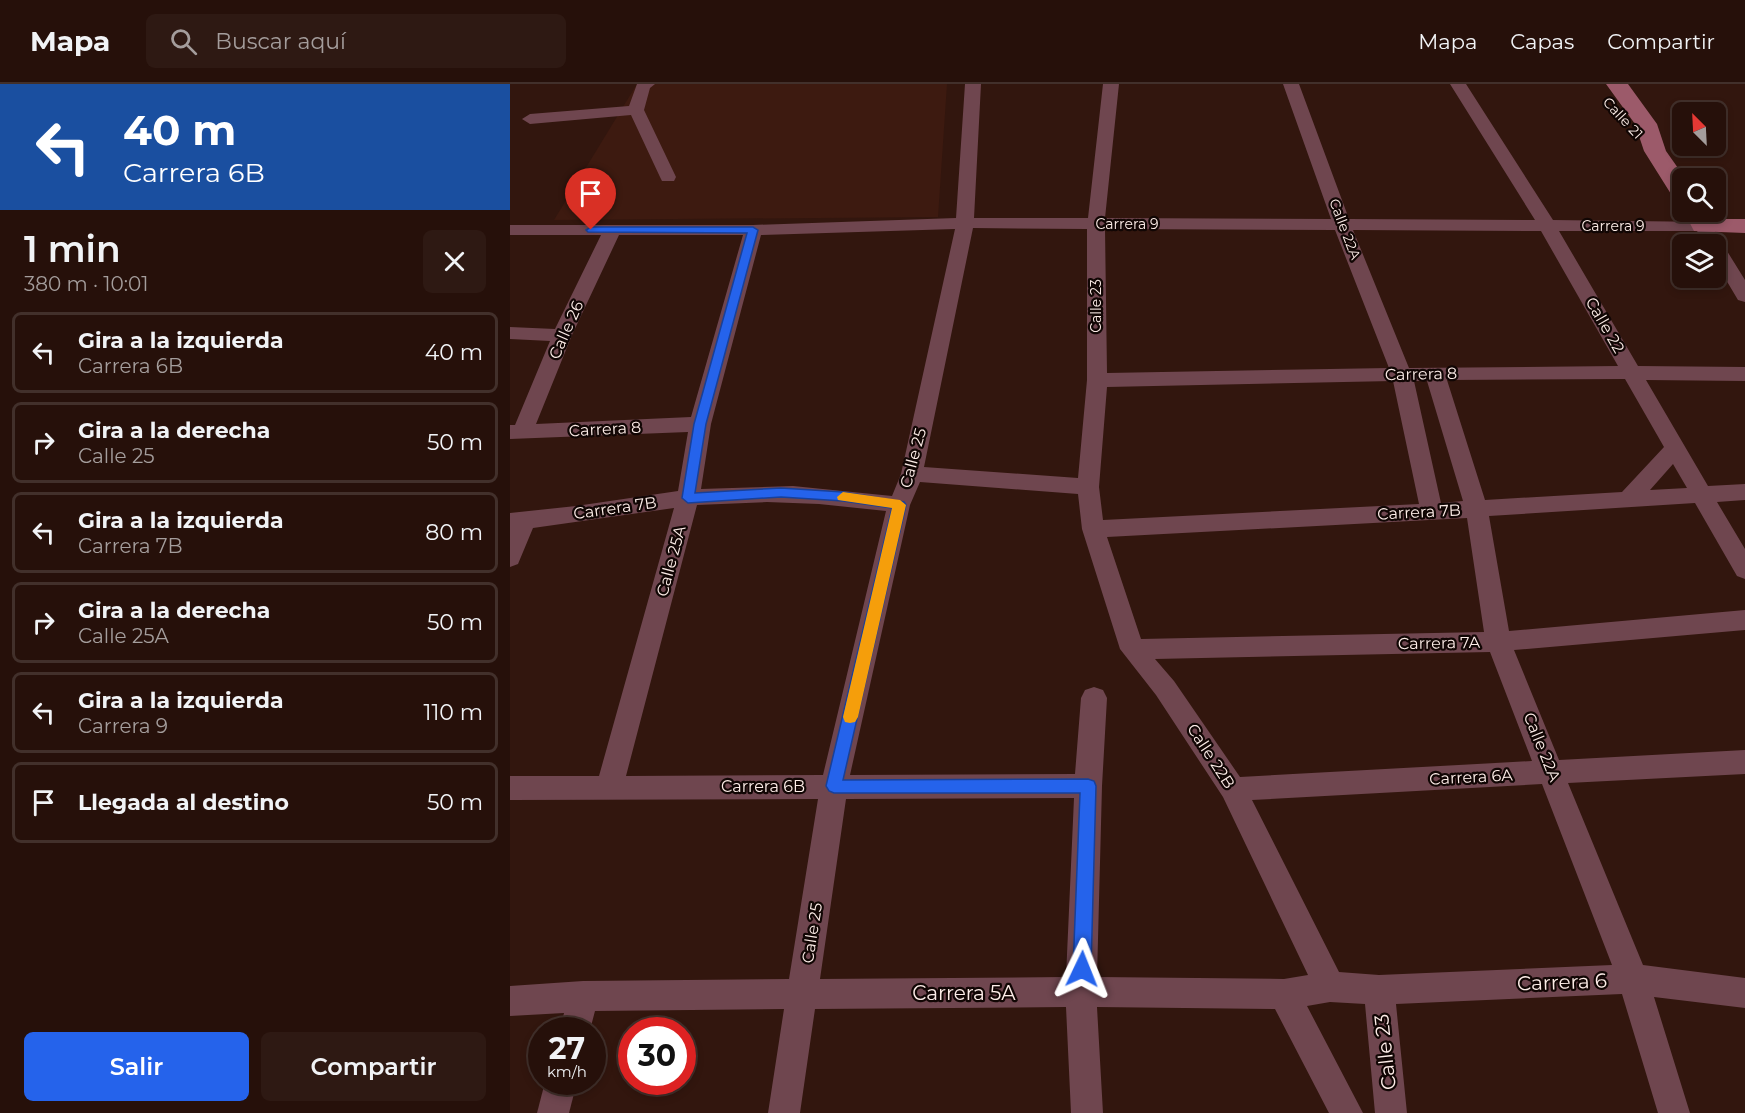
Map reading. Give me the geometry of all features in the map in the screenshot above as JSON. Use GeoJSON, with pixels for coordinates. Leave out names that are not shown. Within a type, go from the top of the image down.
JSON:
{"type":"FeatureCollection","features":[{"type":"Feature","properties":{"kind":"street"},"geometry":{"type":"LineString","coordinates":[[647,84],[643,86],[636,110],[668,177]]}},
{"type":"Feature","properties":{"kind":"street","name":"Calle 25"},"geometry":{"type":"LineString","coordinates":[[784,1113],[834,786],[900,505],[912,474],[965,223],[973,84]]}},
{"type":"Feature","properties":{"kind":"street","name":"Calle 23"},"geometry":{"type":"LineString","coordinates":[[1093,529],[1088,487],[1096,380],[1095,224],[1111,84]]}},
{"type":"Feature","properties":{"kind":"street","name":"Calle 22A"},"geometry":{"type":"LineString","coordinates":[[1291,84],[1342,225],[1402,374],[1432,512]]}},
{"type":"Feature","properties":{"kind":"street","name":"Calle 22"},"geometry":{"type":"LineString","coordinates":[[1458,84],[1547,225],[1745,570]]}},
{"type":"Feature","properties":{"kind":"street","name":"Calle 21"},"geometry":{"type":"LineString","coordinates":[[1608,88],[1628,127],[1655,151],[1672,177]]}},
{"type":"Feature","properties":{"kind":"street"},"geometry":{"type":"LineString","coordinates":[[530,119],[636,110]]}},
{"type":"Feature","properties":{"kind":"street","name":"Carrera 9"},"geometry":{"type":"LineString","coordinates":[[510,230],[753,230],[965,223],[1547,225],[1707,232],[1745,226]]}},
{"type":"Feature","properties":{"kind":"street","name":"Calle 26"},"geometry":{"type":"LineString","coordinates":[[516,432],[613,230]]}},
{"type":"Feature","properties":{"kind":"street","name":"Calle 25A"},"geometry":{"type":"LineString","coordinates":[[609,787],[688,498],[700,424],[753,230]]}},
{"type":"Feature","properties":{"kind":"street"},"geometry":{"type":"LineString","coordinates":[[1707,232],[1745,296]]}},
{"type":"Feature","properties":{"kind":"street"},"geometry":{"type":"LineString","coordinates":[[510,333],[562,335]]}},
{"type":"Feature","properties":{"kind":"street","name":"Carrera 8"},"geometry":{"type":"LineString","coordinates":[[1096,380],[1633,372],[1745,375]]}},
{"type":"Feature","properties":{"kind":"street","name":"Calle 22A"},"geometry":{"type":"LineString","coordinates":[[1435,374],[1477,509],[1498,642],[1553,773],[1633,979],[1674,1113]]}},
{"type":"Feature","properties":{"kind":"street","name":"Carrera 8"},"geometry":{"type":"LineString","coordinates":[[516,432],[700,424]]}},
{"type":"Feature","properties":{"kind":"street"},"geometry":{"type":"LineString","coordinates":[[1628,499],[1676,448]]}},
{"type":"Feature","properties":{"kind":"street"},"geometry":{"type":"LineString","coordinates":[[912,474],[1088,487]]}},
{"type":"Feature","properties":{"kind":"street","name":"Carrera 7B"},"geometry":{"type":"LineString","coordinates":[[517,521],[688,498],[781,492],[900,505]]}},
{"type":"Feature","properties":{"kind":"street","name":"Carrera 7B"},"geometry":{"type":"LineString","coordinates":[[1093,529],[1432,512],[1745,492]]}},
{"type":"Feature","properties":{"kind":"street"},"geometry":{"type":"LineString","coordinates":[[510,558],[517,521]]}},
{"type":"Feature","properties":{"kind":"street","name":"Calle 22B"},"geometry":{"type":"LineString","coordinates":[[1093,529],[1132,649],[1165,688],[1233,789],[1330,987]]}},
{"type":"Feature","properties":{"kind":"street","name":"Carrera 7A"},"geometry":{"type":"LineString","coordinates":[[1132,649],[1498,642],[1745,620]]}},
{"type":"Feature","properties":{"kind":"street"},"geometry":{"type":"LineString","coordinates":[[1087,1113],[1081,992],[1088,786],[1094,698]]}},
{"type":"Feature","properties":{"kind":"street","name":"Carrera 6A"},"geometry":{"type":"LineString","coordinates":[[1233,789],[1745,762]]}},
{"type":"Feature","properties":{"kind":"street","name":"Carrera 6B"},"geometry":{"type":"LineString","coordinates":[[510,788],[1088,786]]}},
{"type":"Feature","properties":{"kind":"street","name":"Carrera 6"},"geometry":{"type":"LineString","coordinates":[[1330,987],[1379,990],[1633,979],[1745,993]]}},
{"type":"Feature","properties":{"kind":"street","name":"Carrera 5A"},"geometry":{"type":"LineString","coordinates":[[510,1001],[583,996],[803,994],[1081,992],[1284,994],[1330,987]]}},
{"type":"Feature","properties":{"kind":"street","name":"Calle 23"},"geometry":{"type":"LineString","coordinates":[[1379,990],[1391,1113]]}},
{"type":"Feature","properties":{"kind":"street"},"geometry":{"type":"LineString","coordinates":[[1284,994],[1347,1113]]}},
{"type":"Feature","properties":{"kind":"street"},"geometry":{"type":"LineString","coordinates":[[577,1017],[583,996]]}},
{"type":"Feature","properties":{"kind":"street"},"geometry":{"type":"LineString","coordinates":[[553,1113],[558,1095]]}},
{"type":"Feature","properties":{"kind":"shaded area"},"geometry":{"type":"Polygon","coordinates":[[[637,84],[947,84],[938,217],[554,220],[637,84]]]}},
{"type":"Feature","properties":{"kind":"slow traffic"},"geometry":{"type":"LineString","coordinates":[[843,497],[900,505],[850,717]]}},
{"type":"Feature","properties":{"kind":"route"},"geometry":{"type":"LineString","coordinates":[[591,230],[753,230],[700,424],[688,498],[781,492],[900,505],[834,786],[1088,786],[1082,969]]}}]}
